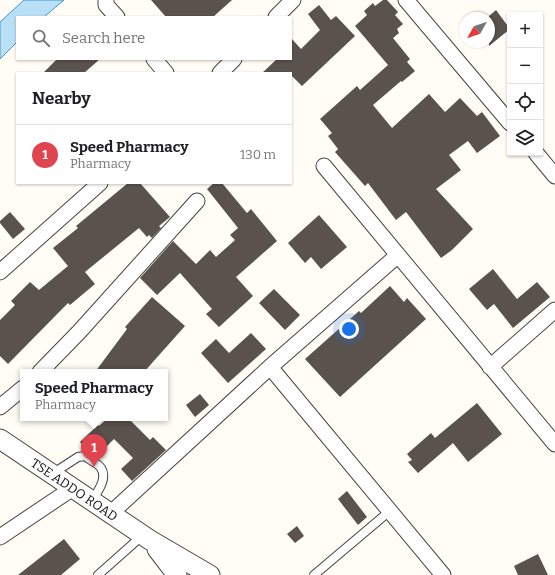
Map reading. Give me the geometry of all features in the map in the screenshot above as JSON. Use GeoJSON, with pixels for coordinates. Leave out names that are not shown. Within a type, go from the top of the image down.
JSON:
{"type":"FeatureCollection","features":[{"type":"Feature","properties":{"kind":"street"},"geometry":{"type":"LineString","coordinates":[[106,0],[106,5],[115,16]]}},
{"type":"Feature","properties":{"kind":"street"},"geometry":{"type":"LineString","coordinates":[[277,16],[292,0]]}},
{"type":"Feature","properties":{"kind":"street"},"geometry":{"type":"LineString","coordinates":[[406,0],[507,120]]}},
{"type":"Feature","properties":{"kind":"street"},"geometry":{"type":"LineString","coordinates":[[155,60],[165,72]]}},
{"type":"Feature","properties":{"kind":"street"},"geometry":{"type":"LineString","coordinates":[[221,72],[233,60]]}},
{"type":"Feature","properties":{"kind":"street"},"geometry":{"type":"LineString","coordinates":[[538,156],[555,176]]}},
{"type":"Feature","properties":{"kind":"street"},"geometry":{"type":"LineString","coordinates":[[324,166],[555,444]]}},
{"type":"Feature","properties":{"kind":"street"},"geometry":{"type":"LineString","coordinates":[[0,272],[99,184]]}},
{"type":"Feature","properties":{"kind":"street"},"geometry":{"type":"LineString","coordinates":[[43,369],[79,332],[197,201]]}},
{"type":"Feature","properties":{"kind":"street"},"geometry":{"type":"LineString","coordinates":[[110,514],[270,367],[398,255]]}},
{"type":"Feature","properties":{"kind":"street"},"geometry":{"type":"LineString","coordinates":[[490,367],[555,310]]}},
{"type":"Feature","properties":{"kind":"street"},"geometry":{"type":"LineString","coordinates":[[270,367],[391,510],[443,575]]}},
{"type":"Feature","properties":{"kind":"street"},"geometry":{"type":"LineString","coordinates":[[0,406],[20,390]]}},
{"type":"Feature","properties":{"kind":"street","name":"TSE ADDO ROAD"},"geometry":{"type":"LineString","coordinates":[[0,439],[146,538],[210,575]]}},
{"type":"Feature","properties":{"kind":"street"},"geometry":{"type":"LineString","coordinates":[[0,537],[72,488]]}},
{"type":"Feature","properties":{"kind":"street","name":"TSE ADDO ROAD"},"geometry":{"type":"LineString","coordinates":[[146,538],[177,575]]}},
{"type":"Feature","properties":{"kind":"lane"},"geometry":{"type":"LineString","coordinates":[[52,474],[78,457],[85,456],[101,468],[103,474],[103,482],[92,501]]}},
{"type":"Feature","properties":{"kind":"lane"},"geometry":{"type":"LineString","coordinates":[[314,575],[391,510]]}},
{"type":"Feature","properties":{"kind":"lane"},"geometry":{"type":"LineString","coordinates":[[98,575],[146,538]]}},
{"type":"Feature","properties":{"kind":"water"},"geometry":{"type":"Polygon","coordinates":[[[24,0],[64,0],[45,16],[16,16],[16,43],[0,59],[0,22],[24,0]]]}},
{"type":"Feature","properties":{"kind":"building"},"geometry":{"type":"Polygon","coordinates":[[[151,0],[232,0],[214,16],[165,16],[151,0]]]}},
{"type":"Feature","properties":{"kind":"building"},"geometry":{"type":"Polygon","coordinates":[[[383,0],[387,0],[398,12],[395,15],[403,24],[397,29],[399,33],[393,38],[410,59],[407,62],[415,71],[373,105],[392,128],[429,94],[445,112],[460,98],[477,116],[482,112],[500,136],[477,153],[468,141],[449,155],[461,170],[436,189],[473,229],[452,250],[441,258],[406,212],[396,220],[368,183],[365,186],[335,152],[338,149],[328,136],[332,133],[320,119],[357,86],[360,90],[388,65],[355,26],[367,15],[364,11],[373,3],[375,6],[383,0]]]}},
{"type":"Feature","properties":{"kind":"building"},"geometry":{"type":"Polygon","coordinates":[[[319,5],[331,20],[336,16],[355,36],[302,86],[292,76],[292,72],[263,72],[276,60],[292,60],[292,39],[301,49],[320,30],[308,14],[319,5]]]}},
{"type":"Feature","properties":{"kind":"building"},"geometry":{"type":"Polygon","coordinates":[[[496,10],[507,25],[507,31],[495,41],[495,12],[494,12],[496,10]]]}},
{"type":"Feature","properties":{"kind":"building"},"geometry":{"type":"Polygon","coordinates":[[[56,60],[99,60],[85,72],[44,72],[56,60]]]}},
{"type":"Feature","properties":{"kind":"building"},"geometry":{"type":"Polygon","coordinates":[[[127,184],[141,184],[170,217],[159,226],[161,228],[152,238],[149,235],[147,237],[139,228],[85,272],[95,284],[70,305],[68,303],[8,364],[0,356],[0,320],[15,305],[11,301],[30,282],[39,290],[68,266],[53,248],[78,228],[76,226],[127,184]]]}},
{"type":"Feature","properties":{"kind":"building"},"geometry":{"type":"Polygon","coordinates":[[[213,184],[223,184],[247,213],[251,209],[277,241],[236,277],[253,296],[219,327],[206,314],[212,309],[180,273],[157,295],[140,278],[173,241],[196,264],[210,250],[216,257],[235,240],[230,235],[238,228],[207,189],[213,184]]]}},
{"type":"Feature","properties":{"kind":"building"},"geometry":{"type":"Polygon","coordinates":[[[10,212],[25,229],[13,239],[0,223],[0,221],[10,212]]]}},
{"type":"Feature","properties":{"kind":"building"},"geometry":{"type":"Polygon","coordinates":[[[319,215],[347,247],[321,269],[311,257],[305,263],[288,243],[319,215]]]}},
{"type":"Feature","properties":{"kind":"building"},"geometry":{"type":"Polygon","coordinates":[[[493,269],[517,299],[537,282],[550,297],[513,328],[494,304],[487,310],[469,289],[493,269]]]}},
{"type":"Feature","properties":{"kind":"building"},"geometry":{"type":"Polygon","coordinates":[[[390,286],[404,302],[407,298],[426,319],[340,397],[305,359],[359,311],[361,313],[390,286]]]}},
{"type":"Feature","properties":{"kind":"building"},"geometry":{"type":"Polygon","coordinates":[[[274,289],[300,315],[285,330],[259,303],[274,289]]]}},
{"type":"Feature","properties":{"kind":"building"},"geometry":{"type":"Polygon","coordinates":[[[152,297],[185,326],[147,369],[97,369],[127,329],[125,327],[152,297]]]}},
{"type":"Feature","properties":{"kind":"building"},"geometry":{"type":"Polygon","coordinates":[[[251,333],[266,349],[228,383],[201,353],[216,339],[229,353],[251,333]]]}},
{"type":"Feature","properties":{"kind":"building"},"geometry":{"type":"Polygon","coordinates":[[[200,394],[209,405],[195,417],[186,405],[200,394]]]}},
{"type":"Feature","properties":{"kind":"building"},"geometry":{"type":"Polygon","coordinates":[[[477,403],[502,434],[468,462],[453,443],[418,473],[408,462],[412,460],[407,454],[431,433],[435,438],[477,403]]]}},
{"type":"Feature","properties":{"kind":"building"},"geometry":{"type":"Polygon","coordinates":[[[105,421],[131,421],[150,440],[153,437],[166,450],[132,481],[121,469],[133,458],[114,439],[96,457],[91,454],[80,442],[98,425],[99,426],[105,421]]]}},
{"type":"Feature","properties":{"kind":"building"},"geometry":{"type":"Polygon","coordinates":[[[347,491],[367,517],[358,525],[338,499],[347,491]]]}},
{"type":"Feature","properties":{"kind":"building"},"geometry":{"type":"Polygon","coordinates":[[[297,526],[304,536],[295,543],[287,534],[297,526]]]}},
{"type":"Feature","properties":{"kind":"building"},"geometry":{"type":"Polygon","coordinates":[[[64,539],[80,559],[61,575],[18,575],[64,539]]]}},
{"type":"Feature","properties":{"kind":"building"},"geometry":{"type":"Polygon","coordinates":[[[538,554],[548,575],[518,575],[514,566],[538,554]]]}},
{"type":"Feature","properties":{"kind":"place","name":"Speed Pharmacy"},"geometry":{"type":"Point","coordinates":[94,467]}}]}
